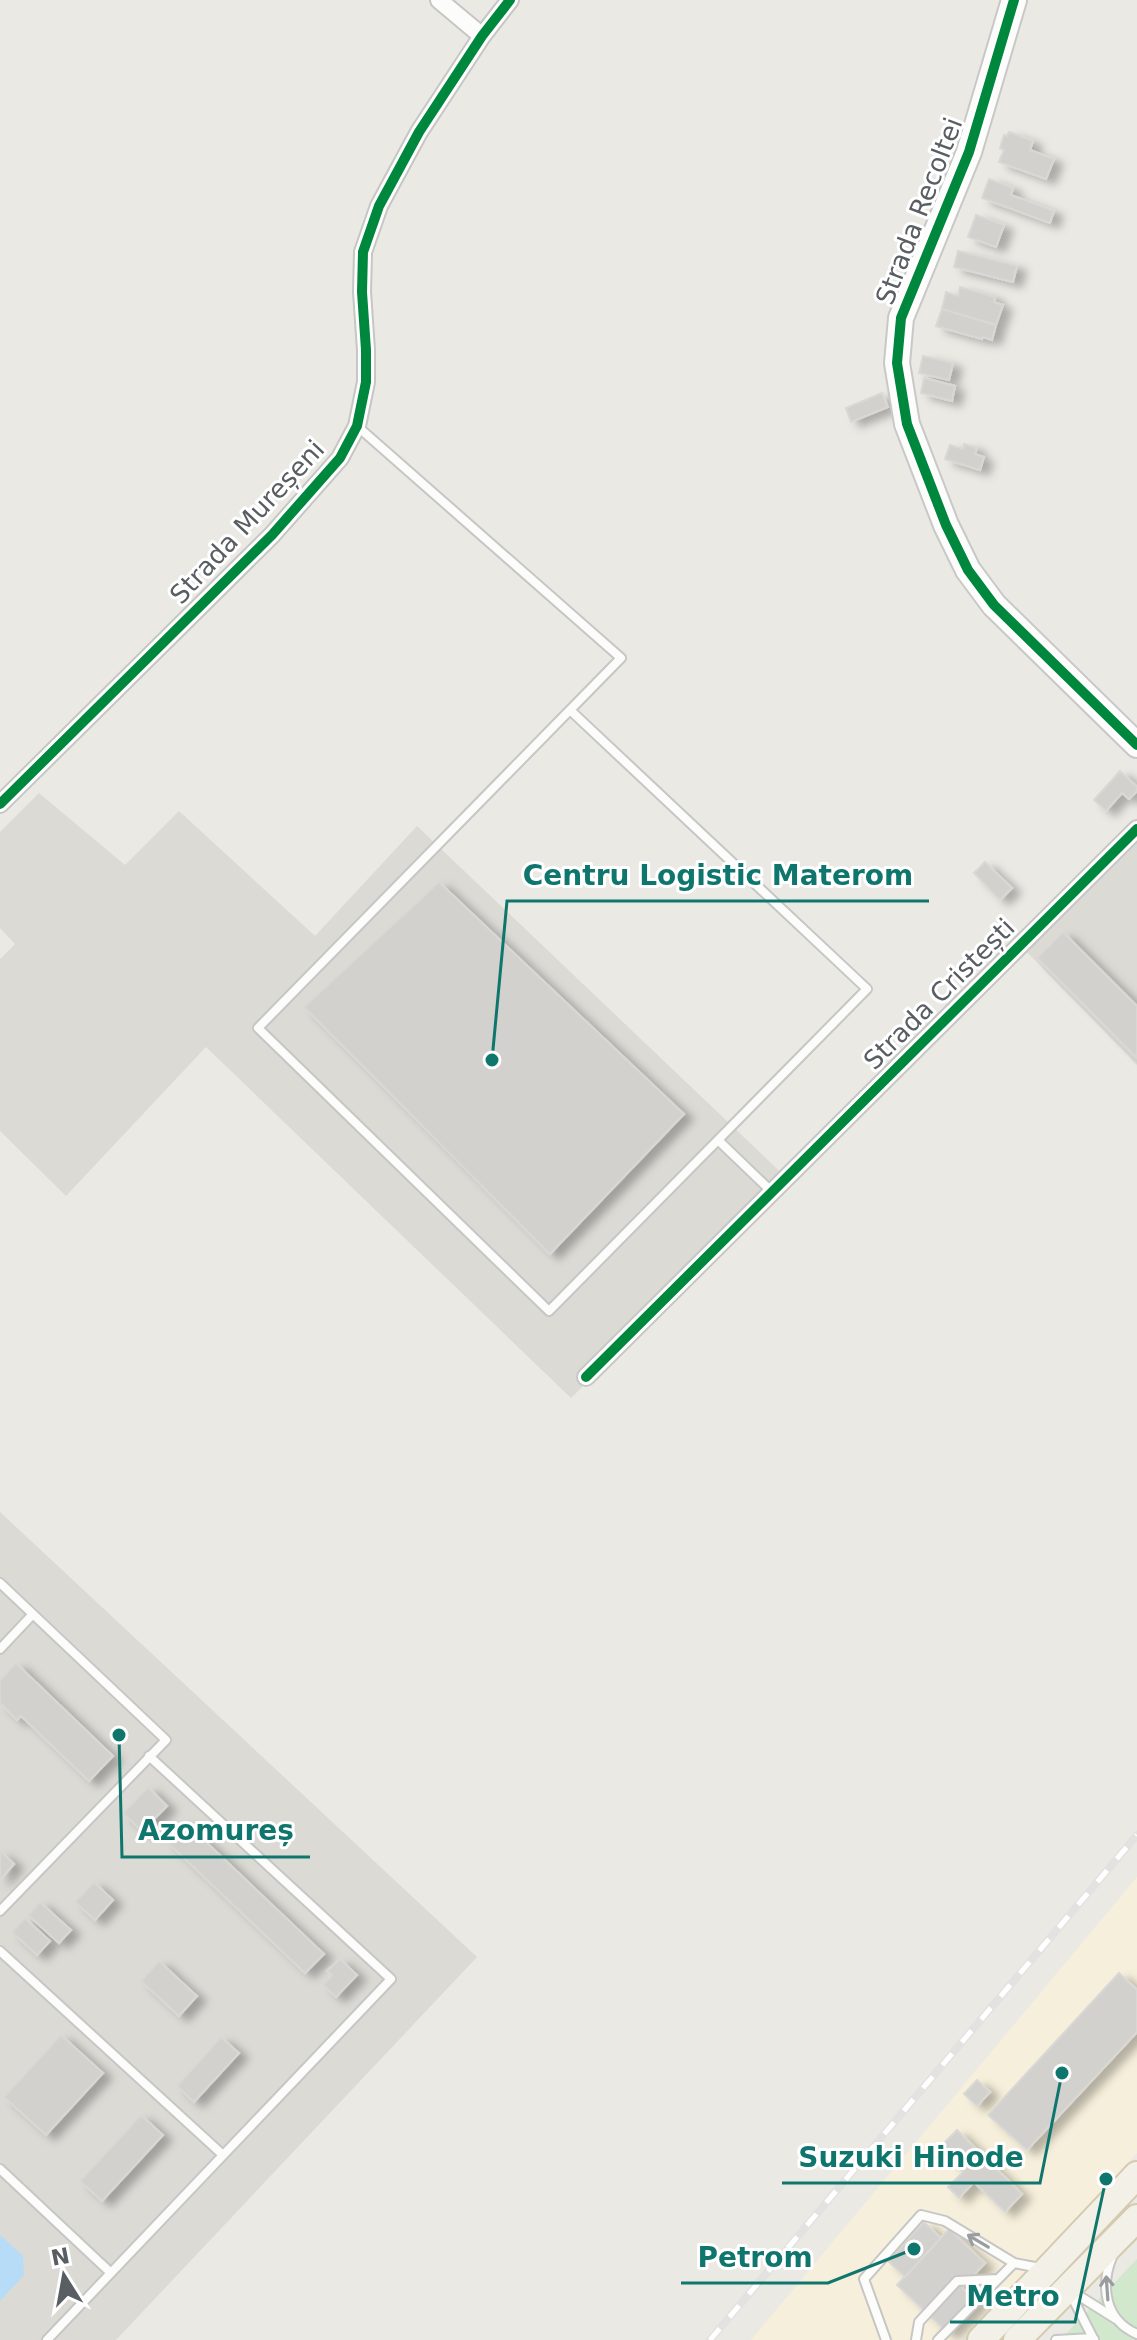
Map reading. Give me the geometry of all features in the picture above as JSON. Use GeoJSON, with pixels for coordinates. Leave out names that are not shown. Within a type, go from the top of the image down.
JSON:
{"type":"FeatureCollection","features":[{"type":"Feature","properties":{"kind":"main road"},"geometry":{"type":"LineString","coordinates":[[981,2340],[1137,2175]]}},
{"type":"Feature","properties":{"kind":"main road"},"geometry":{"type":"LineString","coordinates":[[1017,2340],[1130,2225]]}},
{"type":"Feature","properties":{"kind":"street"},"geometry":{"type":"LineString","coordinates":[[439,0],[482,36]]}},
{"type":"Feature","properties":{"kind":"street","name":"Strada Mureșeni"},"geometry":{"type":"LineString","coordinates":[[0,804],[272,535],[340,458],[357,426],[366,382],[363,252],[379,206],[419,132],[482,36],[510,0]]}},
{"type":"Feature","properties":{"kind":"street","name":"Strada Recoltei"},"geometry":{"type":"LineString","coordinates":[[1014,0],[969,152],[901,318],[897,363],[907,424],[946,525],[968,570],[994,605],[1137,745]]}},
{"type":"Feature","properties":{"kind":"street","name":"Strada Cristești"},"geometry":{"type":"LineString","coordinates":[[586,1377],[1137,829]]}},
{"type":"Feature","properties":{"kind":"lane"},"geometry":{"type":"LineString","coordinates":[[357,426],[621,658],[258,1028],[549,1311],[867,989],[570,710]]}},
{"type":"Feature","properties":{"kind":"lane"},"geometry":{"type":"LineString","coordinates":[[718,1140],[771,1191]]}},
{"type":"Feature","properties":{"kind":"lane"},"geometry":{"type":"LineString","coordinates":[[0,1583],[166,1740],[0,1911]]}},
{"type":"Feature","properties":{"kind":"lane"},"geometry":{"type":"LineString","coordinates":[[0,1649],[33,1614]]}},
{"type":"Feature","properties":{"kind":"lane"},"geometry":{"type":"LineString","coordinates":[[47,2340],[391,1979],[149,1756]]}},
{"type":"Feature","properties":{"kind":"lane"},"geometry":{"type":"LineString","coordinates":[[0,1951],[223,2155]]}},
{"type":"Feature","properties":{"kind":"lane"},"geometry":{"type":"LineString","coordinates":[[0,2169],[111,2273]]}},
{"type":"Feature","properties":{"kind":"lane"},"geometry":{"type":"LineString","coordinates":[[886,2340],[864,2279],[921,2215],[945,2221],[1014,2263],[1049,2270],[1068,2289],[1137,2334]]}},
{"type":"Feature","properties":{"kind":"lane"},"geometry":{"type":"LineString","coordinates":[[1116,2319],[1105,2295],[1107,2271],[1130,2225]]}},
{"type":"Feature","properties":{"kind":"lane"},"geometry":{"type":"LineString","coordinates":[[938,2340],[1014,2263]]}},
{"type":"Feature","properties":{"kind":"lane"},"geometry":{"type":"LineString","coordinates":[[916,2340],[919,2322],[957,2281],[998,2279]]}},
{"type":"Feature","properties":{"kind":"lane"},"geometry":{"type":"LineString","coordinates":[[1056,2340],[1094,2339],[1068,2289]]}},
{"type":"Feature","properties":{"kind":"shaded area"},"geometry":{"type":"Polygon","coordinates":[[[39,793],[125,865],[179,811],[315,936],[417,826],[791,1182],[571,1398],[206,1047],[66,1196],[0,1131],[0,959],[15,944],[0,928],[0,832],[39,793]]]}},
{"type":"Feature","properties":{"kind":"shaded area"},"geometry":{"type":"Polygon","coordinates":[[[1137,834],[1137,1065],[1022,947],[1137,834]]]}},
{"type":"Feature","properties":{"kind":"shaded area"},"geometry":{"type":"Polygon","coordinates":[[[0,1512],[477,1957],[116,2340],[0,2340],[0,1512]]]}},
{"type":"Feature","properties":{"kind":"shaded area"},"geometry":{"type":"Polygon","coordinates":[[[1137,1877],[1137,2153],[962,2340],[751,2340],[1137,1877]]]}},
{"type":"Feature","properties":{"kind":"green space"},"geometry":{"type":"Polygon","coordinates":[[[1137,2259],[1137,2340],[1060,2340],[1137,2259]]]}},
{"type":"Feature","properties":{"kind":"water"},"geometry":{"type":"Polygon","coordinates":[[[0,2235],[23,2256],[24,2275],[0,2301],[0,2235]]]}},
{"type":"Feature","properties":{"kind":"building"},"geometry":{"type":"Polygon","coordinates":[[[1009,132],[1033,141],[1030,150],[1054,159],[1046,179],[999,162],[1004,150],[1000,148],[1004,135],[1007,136],[1009,132]]]}},
{"type":"Feature","properties":{"kind":"building"},"geometry":{"type":"Polygon","coordinates":[[[989,179],[1013,188],[1011,195],[1054,211],[1050,223],[982,198],[989,179]]]}},
{"type":"Feature","properties":{"kind":"building"},"geometry":{"type":"Polygon","coordinates":[[[976,215],[1004,225],[996,247],[968,237],[976,215]]]}},
{"type":"Feature","properties":{"kind":"building"},"geometry":{"type":"Polygon","coordinates":[[[958,251],[1017,266],[1013,282],[954,267],[958,251]]]}},
{"type":"Feature","properties":{"kind":"building"},"geometry":{"type":"Polygon","coordinates":[[[960,287],[995,297],[994,302],[1003,305],[996,325],[942,309],[946,292],[958,296],[960,287]]]}},
{"type":"Feature","properties":{"kind":"building"},"geometry":{"type":"Polygon","coordinates":[[[942,309],[996,325],[992,340],[936,326],[942,309]]]}},
{"type":"Feature","properties":{"kind":"building"},"geometry":{"type":"Polygon","coordinates":[[[923,356],[953,363],[949,380],[919,373],[923,356]]]}},
{"type":"Feature","properties":{"kind":"building"},"geometry":{"type":"Polygon","coordinates":[[[924,378],[955,386],[952,401],[921,393],[924,378]]]}},
{"type":"Feature","properties":{"kind":"building"},"geometry":{"type":"Polygon","coordinates":[[[882,393],[888,407],[851,422],[846,408],[882,393]]]}},
{"type":"Feature","properties":{"kind":"building"},"geometry":{"type":"Polygon","coordinates":[[[964,444],[977,448],[975,454],[984,457],[980,470],[945,459],[950,445],[963,449],[964,444]]]}},
{"type":"Feature","properties":{"kind":"building"},"geometry":{"type":"Polygon","coordinates":[[[1120,771],[1137,787],[1137,791],[1129,799],[1122,793],[1106,811],[1094,800],[1120,771]]]}},
{"type":"Feature","properties":{"kind":"building"},"geometry":{"type":"Polygon","coordinates":[[[985,862],[1012,888],[1000,900],[974,873],[985,862]]]}},
{"type":"Feature","properties":{"kind":"building"},"geometry":{"type":"Polygon","coordinates":[[[439,882],[684,1114],[550,1254],[304,1007],[439,882]]]}},
{"type":"Feature","properties":{"kind":"building"},"geometry":{"type":"Polygon","coordinates":[[[1063,932],[1137,1006],[1137,1058],[1037,958],[1063,932]]]}},
{"type":"Feature","properties":{"kind":"building"},"geometry":{"type":"Polygon","coordinates":[[[16,1663],[113,1756],[89,1781],[21,1716],[17,1720],[0,1703],[0,1680],[16,1663]]]}},
{"type":"Feature","properties":{"kind":"building"},"geometry":{"type":"Polygon","coordinates":[[[148,1787],[167,1806],[142,1831],[123,1813],[148,1787]]]}},
{"type":"Feature","properties":{"kind":"building"},"geometry":{"type":"Polygon","coordinates":[[[184,1821],[324,1954],[305,1973],[166,1841],[184,1821]]]}},
{"type":"Feature","properties":{"kind":"building"},"geometry":{"type":"Polygon","coordinates":[[[0,1851],[14,1864],[0,1880],[0,1851]]]}},
{"type":"Feature","properties":{"kind":"building"},"geometry":{"type":"Polygon","coordinates":[[[94,1882],[113,1900],[95,1920],[75,1902],[94,1882]]]}},
{"type":"Feature","properties":{"kind":"building"},"geometry":{"type":"Polygon","coordinates":[[[40,1902],[71,1930],[59,1943],[28,1915],[40,1902]]]}},
{"type":"Feature","properties":{"kind":"building"},"geometry":{"type":"Polygon","coordinates":[[[25,1918],[50,1941],[37,1955],[12,1932],[25,1918]]]}},
{"type":"Feature","properties":{"kind":"building"},"geometry":{"type":"Polygon","coordinates":[[[340,1959],[357,1975],[336,1997],[323,1985],[332,1975],[327,1971],[340,1959]]]}},
{"type":"Feature","properties":{"kind":"building"},"geometry":{"type":"Polygon","coordinates":[[[159,1961],[197,1996],[179,2016],[141,1981],[159,1961]]]}},
{"type":"Feature","properties":{"kind":"building"},"geometry":{"type":"Polygon","coordinates":[[[1119,1973],[1137,1990],[1137,2032],[1027,2150],[988,2115],[1119,1973]]]}},
{"type":"Feature","properties":{"kind":"building"},"geometry":{"type":"Polygon","coordinates":[[[61,2035],[103,2073],[46,2135],[4,2097],[61,2035]]]}},
{"type":"Feature","properties":{"kind":"building"},"geometry":{"type":"Polygon","coordinates":[[[221,2037],[239,2053],[194,2102],[177,2086],[221,2037]]]}},
{"type":"Feature","properties":{"kind":"building"},"geometry":{"type":"Polygon","coordinates":[[[977,2080],[990,2092],[977,2106],[964,2094],[977,2080]]]}},
{"type":"Feature","properties":{"kind":"building"},"geometry":{"type":"Polygon","coordinates":[[[141,2115],[163,2135],[102,2201],[80,2181],[141,2115]]]}},
{"type":"Feature","properties":{"kind":"building"},"geometry":{"type":"Polygon","coordinates":[[[957,2130],[1022,2194],[1005,2212],[974,2182],[959,2198],[948,2187],[963,2172],[939,2148],[957,2130]]]}},
{"type":"Feature","properties":{"kind":"building"},"geometry":{"type":"Polygon","coordinates":[[[924,2222],[941,2238],[905,2277],[888,2261],[924,2222]]]}},
{"type":"Feature","properties":{"kind":"building"},"geometry":{"type":"Polygon","coordinates":[[[949,2229],[985,2263],[962,2288],[979,2302],[949,2334],[897,2285],[949,2229]]]}},
{"type":"Feature","properties":{"kind":"railway"},"geometry":{"type":"LineString","coordinates":[[710,2340],[1137,1835]]}},
{"type":"Feature","properties":{"kind":"cycle path"},"geometry":{"type":"LineString","coordinates":[[0,804],[272,535],[340,458],[357,426],[366,382],[363,252],[379,206],[419,132],[482,36],[510,0]]}},
{"type":"Feature","properties":{"kind":"cycle path"},"geometry":{"type":"LineString","coordinates":[[1014,0],[969,152],[901,318],[897,363],[907,424],[946,525],[968,570],[994,605],[1137,745]]}},
{"type":"Feature","properties":{"kind":"cycle path"},"geometry":{"type":"LineString","coordinates":[[586,1377],[1137,829]]}},
{"type":"Feature","properties":{"kind":"place","name":"Centru Logistic Materom"},"geometry":{"type":"Point","coordinates":[492,1060]}},
{"type":"Feature","properties":{"kind":"place","name":"Azomureș"},"geometry":{"type":"Point","coordinates":[119,1735]}},
{"type":"Feature","properties":{"kind":"place","name":"Suzuki Hinode"},"geometry":{"type":"Point","coordinates":[1062,2073]}},
{"type":"Feature","properties":{"kind":"place","name":"Metro"},"geometry":{"type":"Point","coordinates":[1106,2179]}},
{"type":"Feature","properties":{"kind":"place","name":"Petrom"},"geometry":{"type":"Point","coordinates":[914,2249]}}]}
